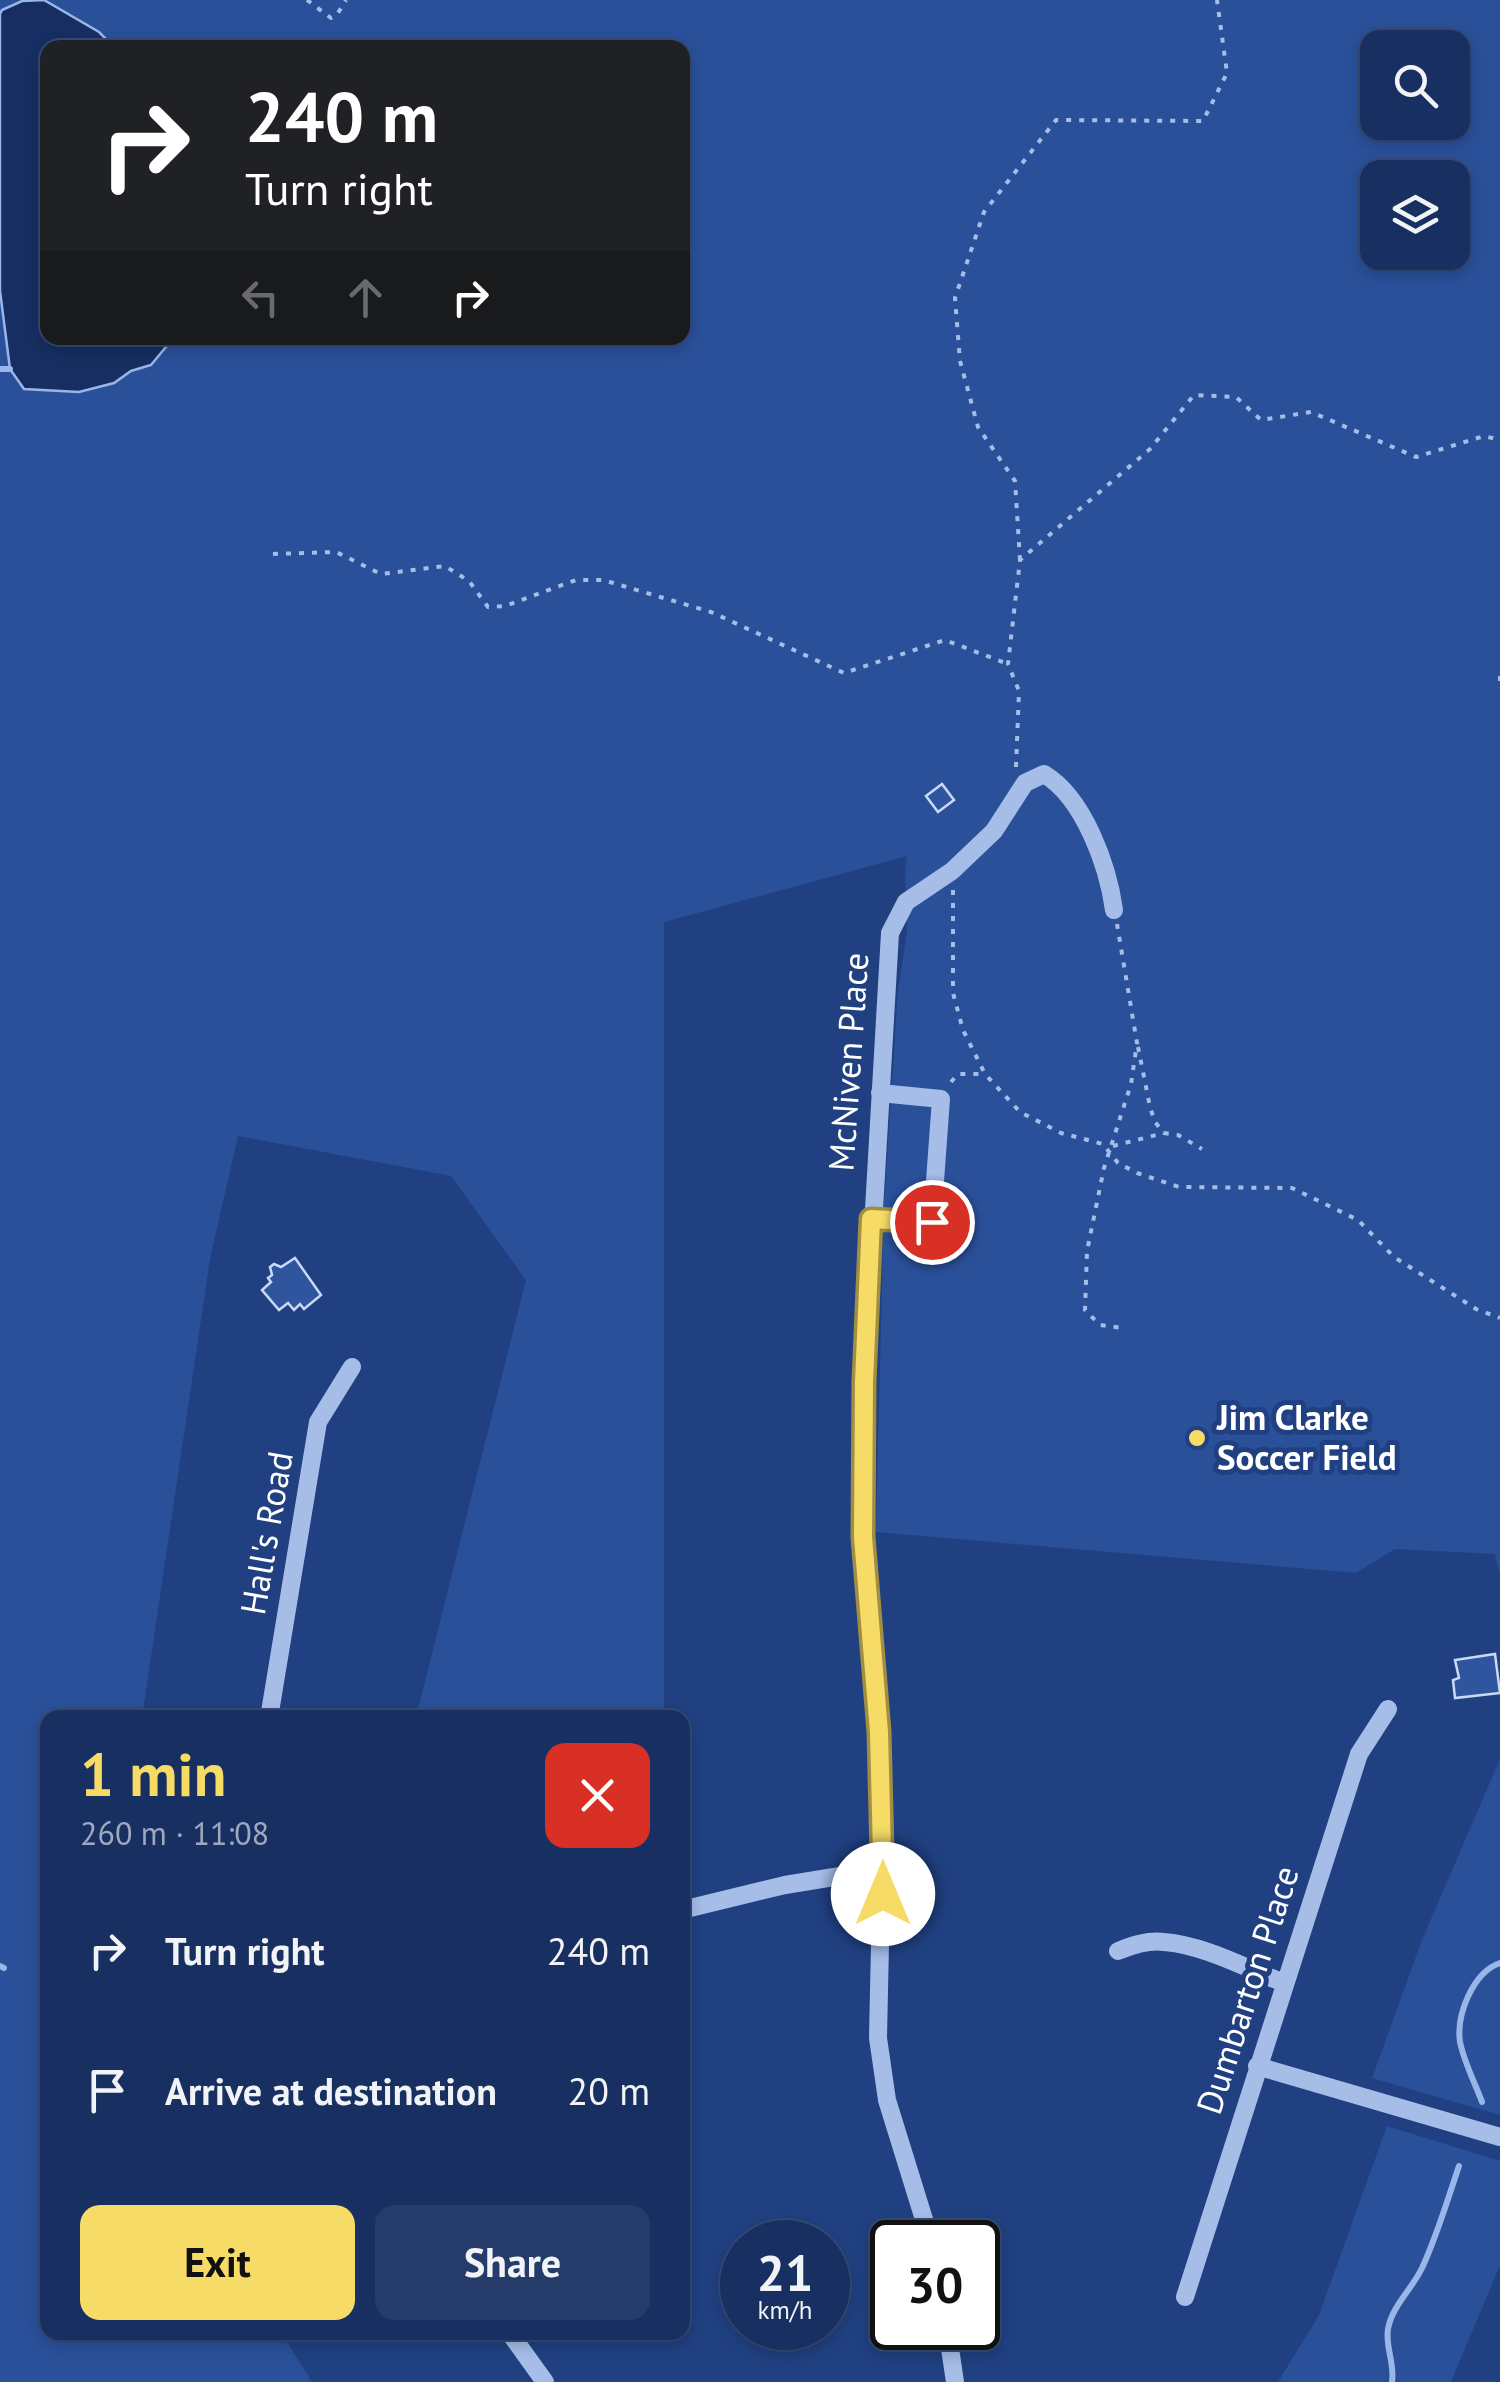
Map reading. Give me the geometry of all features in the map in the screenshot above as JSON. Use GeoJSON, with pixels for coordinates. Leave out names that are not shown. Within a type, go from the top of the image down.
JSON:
{"type":"FeatureCollection","features":[{"type":"Feature","properties":{"kind":"street"},"geometry":{"type":"LineString","coordinates":[[952,870],[994,831],[1025,783],[1044,774],[1062,788],[1084,823],[1108,873],[1114,910]]}},
{"type":"Feature","properties":{"kind":"street","name":"McNiven Place"},"geometry":{"type":"LineString","coordinates":[[925,2220],[896,2133],[878,2038],[883,1869],[879,1732],[863,1537],[864,1382],[890,932],[906,902],[952,870]]}},
{"type":"Feature","properties":{"kind":"street"},"geometry":{"type":"LineString","coordinates":[[871,1219],[932,1222],[941,1099],[880,1094]]}},
{"type":"Feature","properties":{"kind":"street","name":"Hall's Road"},"geometry":{"type":"LineString","coordinates":[[270,1710],[318,1422],[352,1367]]}},
{"type":"Feature","properties":{"kind":"street","name":"Dumbarton Place"},"geometry":{"type":"LineString","coordinates":[[1185,2297],[1359,1754],[1388,1709]]}},
{"type":"Feature","properties":{"kind":"street"},"geometry":{"type":"LineString","coordinates":[[690,1908],[785,1885],[883,1869]]}},
{"type":"Feature","properties":{"kind":"street"},"geometry":{"type":"LineString","coordinates":[[1118,1951],[1141,1943],[1172,1943],[1284,1983]]}},
{"type":"Feature","properties":{"kind":"street"},"geometry":{"type":"LineString","coordinates":[[1258,2066],[1500,2138]]}},
{"type":"Feature","properties":{"kind":"street"},"geometry":{"type":"LineString","coordinates":[[515,2340],[545,2382]]}},
{"type":"Feature","properties":{"kind":"street"},"geometry":{"type":"LineString","coordinates":[[951,2350],[956,2382]]}},
{"type":"Feature","properties":{"kind":"path"},"geometry":{"type":"LineString","coordinates":[[307,0],[331,18],[346,0]]}},
{"type":"Feature","properties":{"kind":"path"},"geometry":{"type":"LineString","coordinates":[[1016,769],[1019,691],[1008,664],[1020,560],[1015,481],[978,427],[960,362],[955,298],[984,212],[1056,120],[1203,121],[1228,73],[1216,0]]}},
{"type":"Feature","properties":{"kind":"path"},"geometry":{"type":"LineString","coordinates":[[1020,560],[1150,449],[1194,395],[1236,397],[1260,420],[1311,412],[1416,457],[1484,436],[1500,440]]}},
{"type":"Feature","properties":{"kind":"path"},"geometry":{"type":"LineString","coordinates":[[273,554],[336,552],[381,574],[445,566],[469,581],[488,607],[505,606],[576,580],[603,580],[712,612],[844,673],[945,640],[1008,664]]}},
{"type":"Feature","properties":{"kind":"path"},"geometry":{"type":"LineString","coordinates":[[1500,676],[1500,685]]}},
{"type":"Feature","properties":{"kind":"path"},"geometry":{"type":"LineString","coordinates":[[952,870],[954,993],[963,1030],[985,1074],[1005,1099],[1028,1118],[1061,1133],[1103,1144],[1111,1149],[1118,1163],[1179,1187],[1292,1188],[1358,1220],[1394,1257],[1476,1309],[1500,1318]]}},
{"type":"Feature","properties":{"kind":"path"},"geometry":{"type":"LineString","coordinates":[[1114,910],[1150,1108],[1164,1133]]}},
{"type":"Feature","properties":{"kind":"path"},"geometry":{"type":"LineString","coordinates":[[1122,1328],[1100,1325],[1085,1310],[1086,1251],[1131,1084],[1137,1043]]}},
{"type":"Feature","properties":{"kind":"path"},"geometry":{"type":"LineString","coordinates":[[941,1099],[958,1074],[985,1074]]}},
{"type":"Feature","properties":{"kind":"path"},"geometry":{"type":"LineString","coordinates":[[1111,1149],[1164,1133],[1178,1135],[1202,1149]]}},
{"type":"Feature","properties":{"kind":"shaded area"},"geometry":{"type":"Polygon","coordinates":[[[0,0],[1500,0],[1500,1575],[1495,1554],[1395,1549],[1356,1573],[876,1532],[884,1203],[898,991],[907,932],[907,856],[664,922],[664,1710],[418,1710],[526,1280],[451,1176],[238,1136],[210,1259],[143,1710],[40,1710],[40,2340],[285,2340],[312,2382],[0,2382],[0,0]]]}},
{"type":"Feature","properties":{"kind":"shaded area"},"geometry":{"type":"Polygon","coordinates":[[[44,0],[107,40],[40,40],[40,345],[169,345],[151,365],[131,371],[114,383],[79,392],[24,389],[10,369],[0,291],[0,14],[22,1],[44,0]]]}},
{"type":"Feature","properties":{"kind":"shaded area"},"geometry":{"type":"Polygon","coordinates":[[[1500,1759],[1500,2115],[1372,2078],[1422,1940],[1500,1759]]]}},
{"type":"Feature","properties":{"kind":"shaded area"},"geometry":{"type":"Polygon","coordinates":[[[1387,2126],[1500,2161],[1500,2265],[1451,2382],[1278,2382],[1319,2315],[1387,2126]]]}},
{"type":"Feature","properties":{"kind":"building"},"geometry":{"type":"Polygon","coordinates":[[[942,784],[954,800],[938,812],[926,796],[942,784]]]}},
{"type":"Feature","properties":{"kind":"building"},"geometry":{"type":"Polygon","coordinates":[[[295,1258],[321,1295],[304,1309],[300,1304],[294,1310],[288,1303],[279,1310],[262,1290],[271,1282],[270,1267],[281,1267],[295,1258]]]}},
{"type":"Feature","properties":{"kind":"building"},"geometry":{"type":"Polygon","coordinates":[[[1495,1654],[1500,1693],[1455,1698],[1453,1680],[1459,1678],[1455,1660],[1495,1654]]]}},
{"type":"Feature","properties":{"kind":"waterway"},"geometry":{"type":"LineString","coordinates":[[0,369],[10,369]]}},
{"type":"Feature","properties":{"kind":"waterway"},"geometry":{"type":"LineString","coordinates":[[1482,2102],[1462,2050],[1459,2031],[1474,1985],[1500,1963]]}},
{"type":"Feature","properties":{"kind":"waterway"},"geometry":{"type":"LineString","coordinates":[[0,1966],[4,1968]]}},
{"type":"Feature","properties":{"kind":"waterway"},"geometry":{"type":"LineString","coordinates":[[1392,2382],[1387,2335],[1390,2321],[1427,2256],[1459,2166]]}},
{"type":"Feature","properties":{"kind":"place","name":"Jim Clarke Soccer Field"},"geometry":{"type":"Point","coordinates":[1197,1438]}},
{"type":"Feature","properties":{"kind":"route"},"geometry":{"type":"LineString","coordinates":[[883,1894],[879,1732],[863,1537],[871,1219],[932,1222]]}}]}
